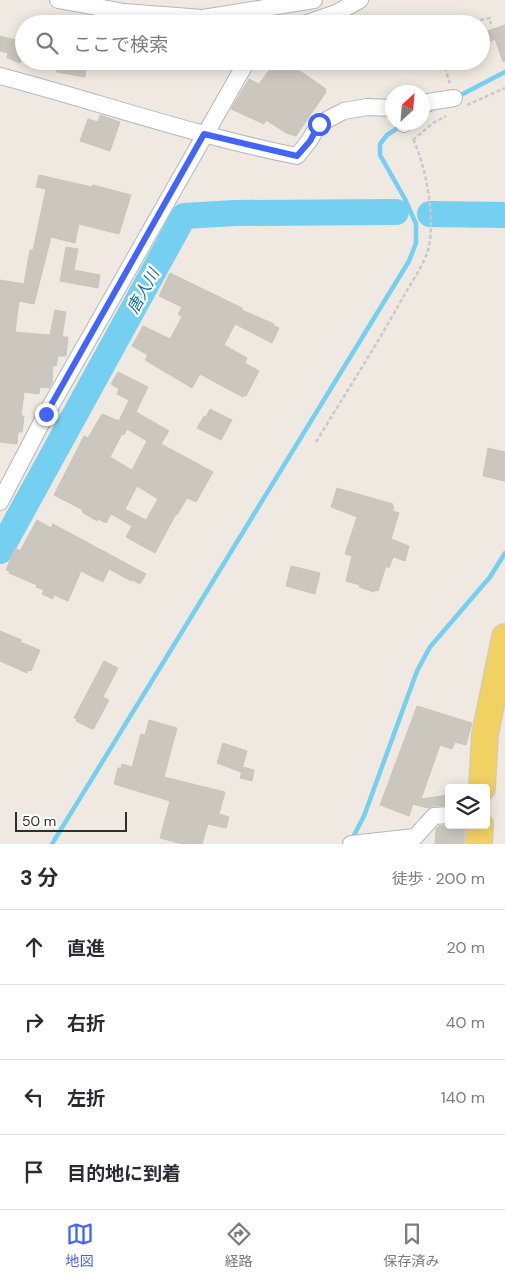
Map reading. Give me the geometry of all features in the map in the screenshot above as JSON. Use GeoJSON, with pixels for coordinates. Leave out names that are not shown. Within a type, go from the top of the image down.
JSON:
{"type":"FeatureCollection","features":[{"type":"Feature","properties":{"kind":"main road"},"geometry":{"type":"LineString","coordinates":[[482,784],[484,734],[505,637]]}},
{"type":"Feature","properties":{"kind":"main road"},"geometry":{"type":"LineString","coordinates":[[478,844],[480,829]]}},
{"type":"Feature","properties":{"kind":"street"},"geometry":{"type":"LineString","coordinates":[[58,0],[135,15]]}},
{"type":"Feature","properties":{"kind":"street"},"geometry":{"type":"LineString","coordinates":[[222,15],[314,0]]}},
{"type":"Feature","properties":{"kind":"street"},"geometry":{"type":"LineString","coordinates":[[330,15],[360,0]]}},
{"type":"Feature","properties":{"kind":"street"},"geometry":{"type":"LineString","coordinates":[[124,12],[164,15]]}},
{"type":"Feature","properties":{"kind":"street"},"geometry":{"type":"LineString","coordinates":[[0,502],[46,414],[242,70]]}},
{"type":"Feature","properties":{"kind":"street"},"geometry":{"type":"LineString","coordinates":[[0,76],[204,134],[297,156],[310,141],[319,124],[344,111],[367,107],[385,108]]}},
{"type":"Feature","properties":{"kind":"street"},"geometry":{"type":"LineString","coordinates":[[430,102],[454,98]]}},
{"type":"Feature","properties":{"kind":"street"},"geometry":{"type":"LineString","coordinates":[[354,844],[415,837],[434,816],[445,815]]}},
{"type":"Feature","properties":{"kind":"path"},"geometry":{"type":"LineString","coordinates":[[490,18],[491,24]]}},
{"type":"Feature","properties":{"kind":"path"},"geometry":{"type":"LineString","coordinates":[[316,442],[394,315],[427,255],[431,233],[430,200],[417,148],[408,130]]}},
{"type":"Feature","properties":{"kind":"building"},"geometry":{"type":"Polygon","coordinates":[[[505,25],[505,61],[503,62],[495,39],[490,42],[490,30],[505,25]]]}},
{"type":"Feature","properties":{"kind":"building"},"geometry":{"type":"Polygon","coordinates":[[[0,36],[15,40],[15,61],[7,58],[8,53],[0,51],[0,36]]]}},
{"type":"Feature","properties":{"kind":"building"},"geometry":{"type":"Polygon","coordinates":[[[57,70],[86,70],[85,77],[57,72],[57,70]]]}},
{"type":"Feature","properties":{"kind":"building"},"geometry":{"type":"Polygon","coordinates":[[[269,70],[300,71],[326,89],[326,92],[296,136],[286,133],[266,120],[264,124],[231,109],[249,79],[259,84],[269,70]]]}},
{"type":"Feature","properties":{"kind":"building"},"geometry":{"type":"Polygon","coordinates":[[[100,115],[120,122],[110,151],[80,141],[88,119],[98,122],[100,115]]]}},
{"type":"Feature","properties":{"kind":"building"},"geometry":{"type":"Polygon","coordinates":[[[39,175],[92,187],[93,185],[131,195],[119,234],[79,224],[75,243],[51,237],[34,304],[19,301],[15,332],[50,335],[55,310],[66,312],[62,337],[68,337],[66,356],[58,356],[56,366],[53,365],[52,383],[49,388],[40,387],[39,394],[24,392],[21,416],[24,416],[22,432],[18,432],[17,444],[0,442],[0,280],[24,284],[30,250],[33,250],[46,189],[36,187],[39,175]]]}},
{"type":"Feature","properties":{"kind":"building"},"geometry":{"type":"Polygon","coordinates":[[[66,247],[78,249],[74,270],[100,275],[98,288],[60,281],[66,247]]]}},
{"type":"Feature","properties":{"kind":"building"},"geometry":{"type":"Polygon","coordinates":[[[170,273],[279,328],[272,343],[235,324],[224,345],[247,358],[245,363],[259,371],[246,396],[244,395],[243,397],[200,374],[192,388],[145,360],[148,355],[132,346],[143,326],[170,339],[182,317],[178,314],[182,307],[159,296],[170,273]]]}},
{"type":"Feature","properties":{"kind":"building"},"geometry":{"type":"Polygon","coordinates":[[[118,372],[148,387],[136,412],[169,431],[161,444],[213,472],[196,502],[187,498],[155,553],[126,537],[132,526],[111,514],[106,523],[98,519],[97,521],[82,512],[83,510],[54,495],[84,436],[88,438],[102,414],[119,421],[129,400],[117,394],[119,389],[111,384],[118,372]],[[127,429],[124,435],[122,434],[110,457],[132,470],[147,441],[127,429]],[[137,486],[125,509],[146,520],[158,499],[137,486]]]}},
{"type":"Feature","properties":{"kind":"building"},"geometry":{"type":"Polygon","coordinates":[[[210,409],[232,420],[221,440],[197,428],[210,409]]]}},
{"type":"Feature","properties":{"kind":"building"},"geometry":{"type":"Polygon","coordinates":[[[488,448],[505,452],[505,481],[483,476],[488,448]]]}},
{"type":"Feature","properties":{"kind":"building"},"geometry":{"type":"Polygon","coordinates":[[[337,488],[393,504],[393,511],[399,513],[391,539],[409,546],[405,561],[393,557],[389,568],[386,566],[378,591],[375,590],[374,592],[346,581],[352,556],[345,554],[357,517],[331,507],[337,488]]]}},
{"type":"Feature","properties":{"kind":"building"},"geometry":{"type":"Polygon","coordinates":[[[37,520],[51,528],[53,524],[146,574],[140,584],[109,569],[103,582],[81,571],[68,601],[54,595],[53,599],[42,594],[44,590],[36,587],[37,585],[6,570],[15,548],[20,551],[37,520]]]}},
{"type":"Feature","properties":{"kind":"building"},"geometry":{"type":"Polygon","coordinates":[[[291,566],[320,573],[315,594],[286,586],[291,566]]]}},
{"type":"Feature","properties":{"kind":"building"},"geometry":{"type":"Polygon","coordinates":[[[0,631],[40,650],[31,671],[28,670],[27,673],[0,661],[0,631]]]}},
{"type":"Feature","properties":{"kind":"building"},"geometry":{"type":"Polygon","coordinates":[[[104,661],[118,668],[103,697],[109,700],[92,729],[76,721],[77,719],[74,718],[104,661]]]}},
{"type":"Feature","properties":{"kind":"building"},"geometry":{"type":"Polygon","coordinates":[[[417,706],[472,723],[466,745],[455,742],[452,749],[440,745],[421,799],[445,796],[445,805],[428,808],[413,804],[409,816],[380,805],[417,706]]]}},
{"type":"Feature","properties":{"kind":"building"},"geometry":{"type":"Polygon","coordinates":[[[149,720],[177,728],[164,777],[225,792],[219,814],[229,817],[226,828],[208,824],[202,844],[182,844],[160,838],[170,801],[114,784],[118,768],[121,768],[122,764],[132,767],[141,734],[145,735],[149,720]]]}},
{"type":"Feature","properties":{"kind":"building"},"geometry":{"type":"Polygon","coordinates":[[[223,743],[247,751],[241,772],[217,763],[223,743]]]}},
{"type":"Feature","properties":{"kind":"building"},"geometry":{"type":"Polygon","coordinates":[[[243,767],[254,770],[252,781],[240,778],[243,767]]]}},
{"type":"Feature","properties":{"kind":"building"},"geometry":{"type":"Polygon","coordinates":[[[439,826],[445,826],[445,829],[465,829],[464,844],[435,844],[436,829],[439,826]]]}},
{"type":"Feature","properties":{"kind":"waterway"},"geometry":{"type":"LineString","coordinates":[[457,97],[505,72]]}},
{"type":"Feature","properties":{"kind":"waterway"},"geometry":{"type":"LineString","coordinates":[[430,110],[434,108]]}},
{"type":"Feature","properties":{"kind":"waterway"},"geometry":{"type":"LineString","coordinates":[[52,844],[409,261],[416,243],[416,224],[405,199],[380,155],[380,144],[387,135],[395,130]]}},
{"type":"Feature","properties":{"kind":"waterway","name":"唐人川"},"geometry":{"type":"LineString","coordinates":[[0,551],[184,216],[235,213],[396,212]]}},
{"type":"Feature","properties":{"kind":"waterway","name":"唐人川"},"geometry":{"type":"LineString","coordinates":[[430,214],[505,215]]}},
{"type":"Feature","properties":{"kind":"waterway"},"geometry":{"type":"LineString","coordinates":[[352,839],[364,816],[417,671],[430,647],[490,577],[505,553]]}},
{"type":"Feature","properties":{"kind":"route"},"geometry":{"type":"LineString","coordinates":[[46,414],[204,134],[297,156],[310,141],[319,124]]}}]}
